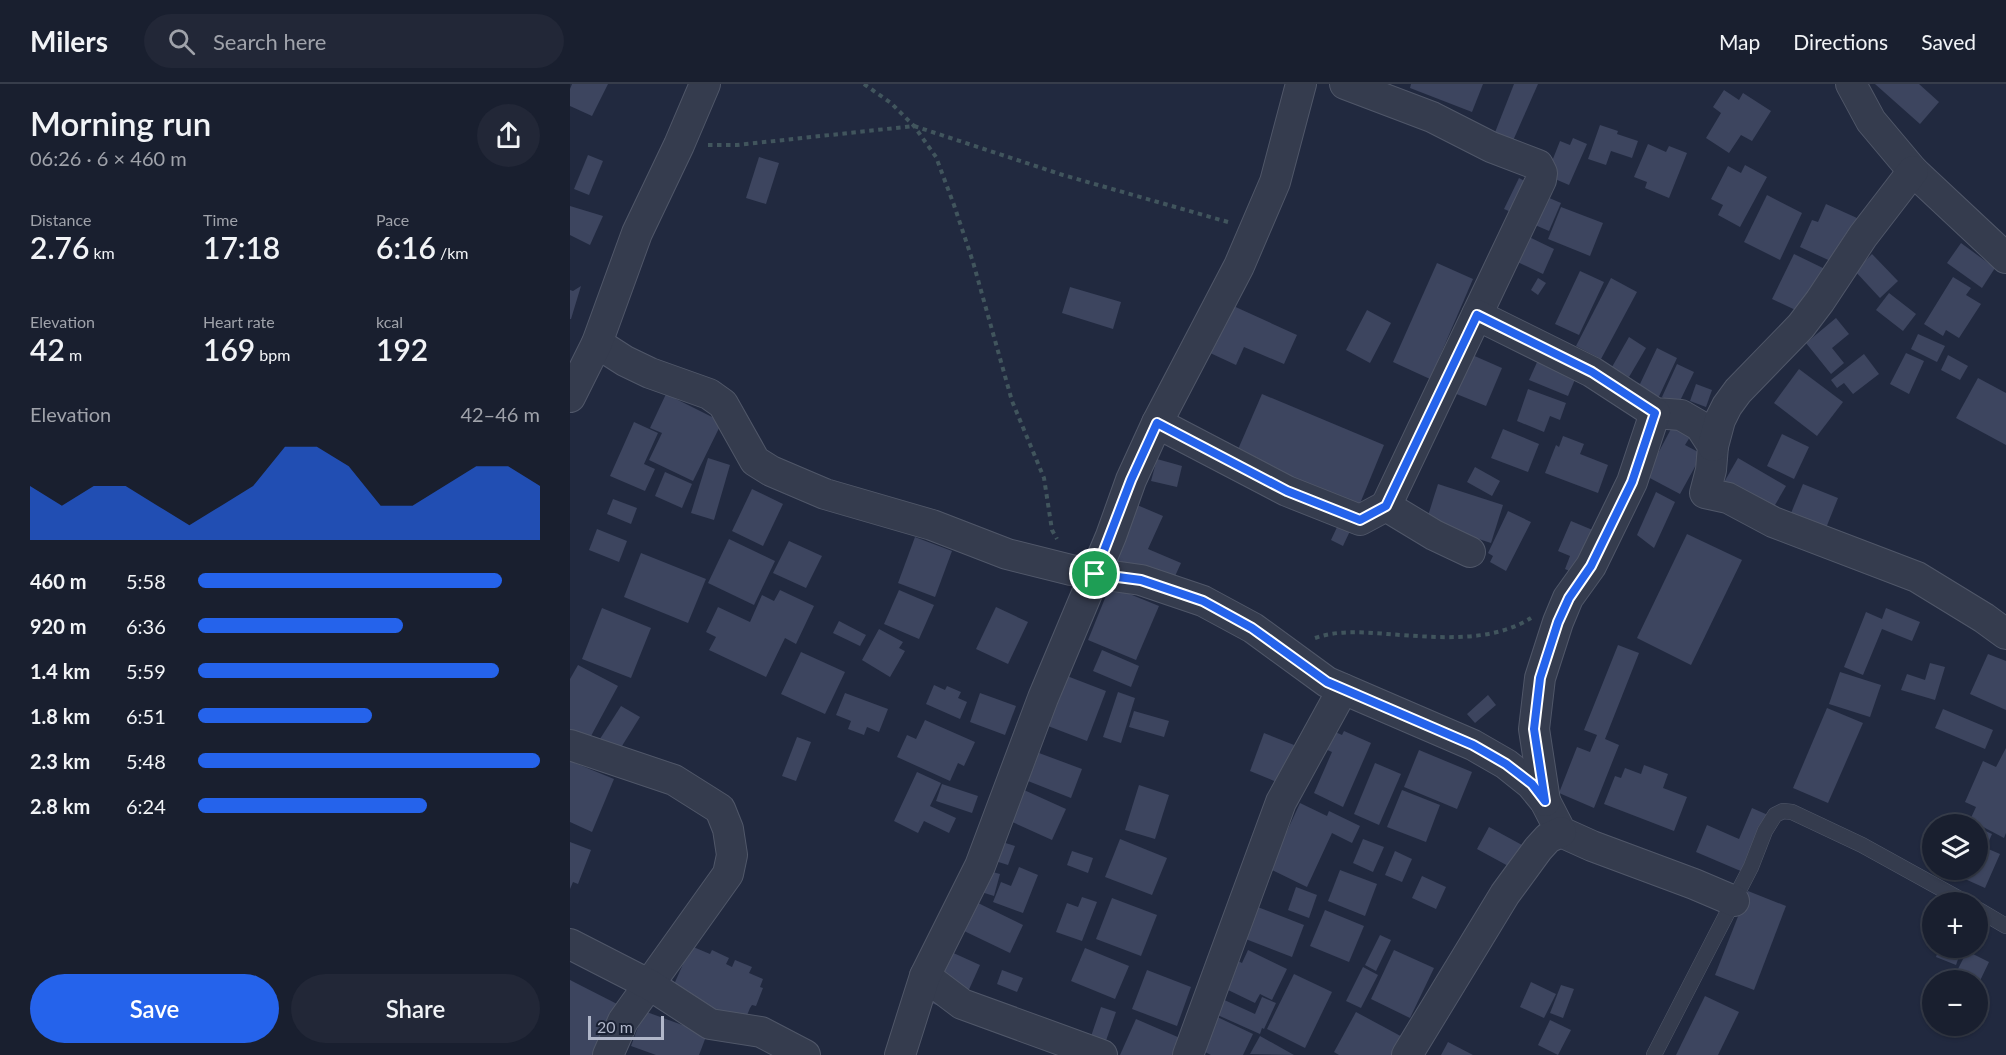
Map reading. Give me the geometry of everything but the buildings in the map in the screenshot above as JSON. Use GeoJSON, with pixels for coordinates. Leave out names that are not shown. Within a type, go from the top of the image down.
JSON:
{"type":"FeatureCollection","features":[{"type":"Feature","properties":{"kind":"street"},"geometry":{"type":"LineString","coordinates":[[570,397],[597,343],[638,233],[705,84]]}},
{"type":"Feature","properties":{"kind":"street"},"geometry":{"type":"LineString","coordinates":[[900,1055],[925,976],[980,866],[1043,698],[1083,572],[1131,480],[1157,423],[1205,334],[1255,230],[1275,182],[1301,84]]}},
{"type":"Feature","properties":{"kind":"street"},"geometry":{"type":"LineString","coordinates":[[1157,423],[1287,491],[1360,520],[1386,506],[1541,180],[1542,173],[1538,165],[1491,147],[1432,117],[1345,84]]}},
{"type":"Feature","properties":{"kind":"street"},"geometry":{"type":"LineString","coordinates":[[1851,84],[1871,121],[1913,171],[2006,258]]}},
{"type":"Feature","properties":{"kind":"street"},"geometry":{"type":"LineString","coordinates":[[1913,171],[1863,236],[1821,301],[1737,391],[1727,406],[1720,420],[1713,446],[1711,470],[1705,493],[1728,498],[1773,522],[1917,577],[1968,607],[2006,634]]}},
{"type":"Feature","properties":{"kind":"street"},"geometry":{"type":"LineString","coordinates":[[1477,315],[1592,372],[1655,413],[1681,416],[1700,426],[1713,446]]}},
{"type":"Feature","properties":{"kind":"street"},"geometry":{"type":"LineString","coordinates":[[597,343],[651,374],[709,394],[723,404],[755,461],[771,471],[825,494],[932,525],[1007,554],[1083,572],[1141,580],[1203,601],[1252,628],[1327,682],[1481,750],[1519,773],[1532,784],[1545,801],[1561,832],[1734,901]]}},
{"type":"Feature","properties":{"kind":"street"},"geometry":{"type":"LineString","coordinates":[[1545,801],[1534,729],[1540,678],[1558,622],[1569,598],[1591,566],[1632,482],[1655,413]]}},
{"type":"Feature","properties":{"kind":"street"},"geometry":{"type":"LineString","coordinates":[[1386,506],[1434,535],[1470,552]]}},
{"type":"Feature","properties":{"kind":"street"},"geometry":{"type":"LineString","coordinates":[[1188,1055],[1281,802],[1343,689]]}},
{"type":"Feature","properties":{"kind":"street"},"geometry":{"type":"LineString","coordinates":[[570,745],[674,780],[720,809],[728,829],[732,855],[728,874],[623,1021],[608,1055]]}},
{"type":"Feature","properties":{"kind":"street"},"geometry":{"type":"LineString","coordinates":[[1407,1055],[1505,894],[1538,849],[1548,838],[1561,832]]}},
{"type":"Feature","properties":{"kind":"street"},"geometry":{"type":"LineString","coordinates":[[570,944],[650,986],[710,1024],[761,1032],[805,1055]]}},
{"type":"Feature","properties":{"kind":"street"},"geometry":{"type":"LineString","coordinates":[[925,976],[962,1004],[1102,1055]]}},
{"type":"Feature","properties":{"kind":"lane"},"geometry":{"type":"LineString","coordinates":[[1654,1055],[1734,901],[1765,831],[1775,815],[1783,811],[1792,812],[1862,845],[1947,892]]}},
{"type":"Feature","properties":{"kind":"lane"},"geometry":{"type":"LineString","coordinates":[[1988,915],[2006,926]]}},
{"type":"Feature","properties":{"kind":"path"},"geometry":{"type":"LineString","coordinates":[[864,84],[891,103],[914,126],[936,157],[973,262],[1012,402],[1044,478],[1052,530],[1083,572]]}},
{"type":"Feature","properties":{"kind":"path"},"geometry":{"type":"LineString","coordinates":[[679,145],[737,145],[914,126],[1063,176],[1255,230]]}},
{"type":"Feature","properties":{"kind":"path"},"geometry":{"type":"LineString","coordinates":[[1290,656],[1304,642],[1329,633],[1483,635],[1524,622],[1569,598]]}},
{"type":"Feature","properties":{"kind":"route"},"geometry":{"type":"LineString","coordinates":[[1477,315],[1592,372],[1655,413],[1632,482],[1591,566],[1569,598],[1558,622],[1540,678],[1534,729],[1545,801],[1532,784],[1506,764],[1473,745],[1327,682],[1252,628],[1203,601],[1141,580],[1095,574],[1131,480],[1157,423],[1287,491],[1360,520],[1386,506],[1477,315]]}}]}
